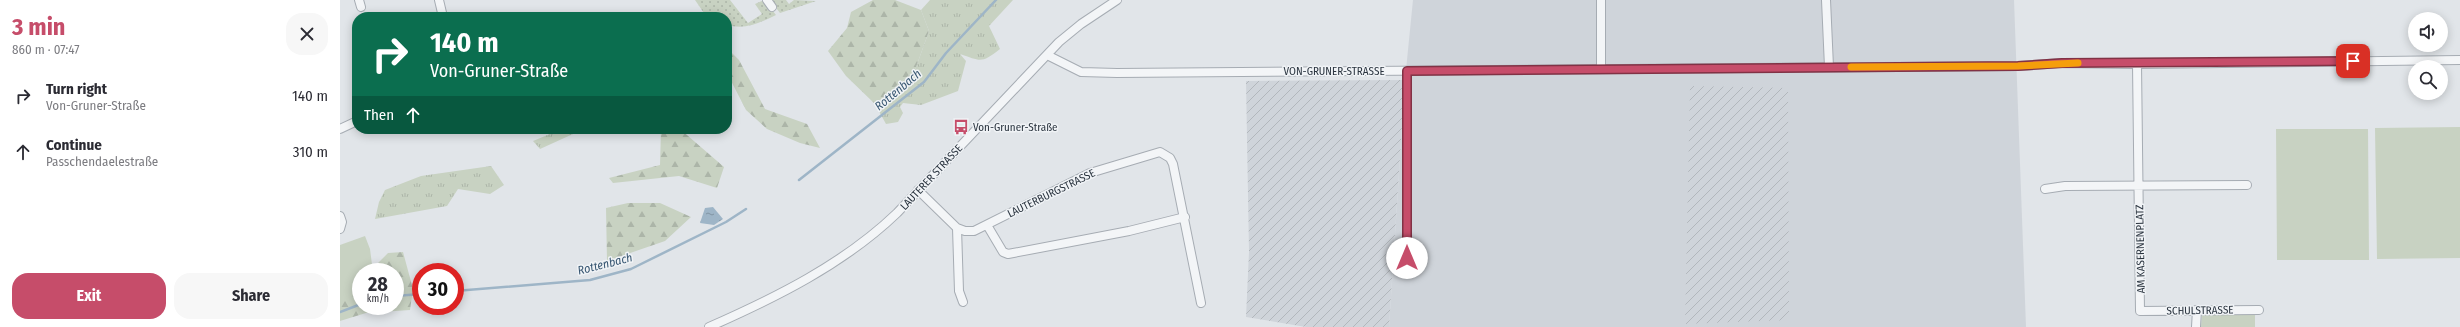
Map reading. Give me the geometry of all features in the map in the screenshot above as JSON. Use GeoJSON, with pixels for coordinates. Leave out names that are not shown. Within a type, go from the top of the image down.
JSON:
{"type":"FeatureCollection","features":[{"type":"Feature","properties":{"kind":"street"},"geometry":{"type":"LineString","coordinates":[[439,0],[442,12]]}},
{"type":"Feature","properties":{"kind":"street","name":"LAUTERER STRASSE"},"geometry":{"type":"LineString","coordinates":[[709,327],[763,302],[841,258],[885,225],[1046,55],[1081,24],[1117,0]]}},
{"type":"Feature","properties":{"kind":"street"},"geometry":{"type":"LineString","coordinates":[[1601,0],[1601,69]]}},
{"type":"Feature","properties":{"kind":"street"},"geometry":{"type":"LineString","coordinates":[[1826,0],[1829,67]]}},
{"type":"Feature","properties":{"kind":"street","name":"VON-GRUNER-STRASSE"},"geometry":{"type":"LineString","coordinates":[[1046,55],[1066,66],[1085,72],[2018,66],[2062,63],[2137,64],[2460,60]]}},
{"type":"Feature","properties":{"kind":"street","name":"AM KASERNENPLATZ"},"geometry":{"type":"LineString","coordinates":[[2137,64],[2140,311]]}},
{"type":"Feature","properties":{"kind":"street"},"geometry":{"type":"LineString","coordinates":[[1407,71],[1407,258]]}},
{"type":"Feature","properties":{"kind":"street"},"geometry":{"type":"LineString","coordinates":[[340,129],[352,123]]}},
{"type":"Feature","properties":{"kind":"street","name":"LAUTERBURGSTRASSE"},"geometry":{"type":"LineString","coordinates":[[957,228],[965,231],[974,231],[1050,191],[1090,173],[1156,152],[1164,153],[1173,164],[1186,217],[1201,303]]}},
{"type":"Feature","properties":{"kind":"street"},"geometry":{"type":"LineString","coordinates":[[2045,189],[2065,186],[2139,187],[2247,185]]}},
{"type":"Feature","properties":{"kind":"street"},"geometry":{"type":"LineString","coordinates":[[918,190],[957,228],[959,291],[963,302]]}},
{"type":"Feature","properties":{"kind":"street"},"geometry":{"type":"LineString","coordinates":[[340,216],[342,222],[340,229]]}},
{"type":"Feature","properties":{"kind":"street"},"geometry":{"type":"LineString","coordinates":[[987,225],[1002,252],[1008,254],[1052,247],[1186,217]]}},
{"type":"Feature","properties":{"kind":"street"},"geometry":{"type":"LineString","coordinates":[[2196,327],[2197,310]]}},
{"type":"Feature","properties":{"kind":"street","name":"SCHULSTRASSE"},"geometry":{"type":"LineString","coordinates":[[2140,311],[2259,310]]}},
{"type":"Feature","properties":{"kind":"street"},"geometry":{"type":"LineString","coordinates":[[721,322],[729,327]]}},
{"type":"Feature","properties":{"kind":"shaded area"},"geometry":{"type":"Polygon","coordinates":[[[1413,0],[2014,0],[2026,327],[1389,327],[1405,80],[1413,0]]]}},
{"type":"Feature","properties":{"kind":"shaded area"},"geometry":{"type":"Polygon","coordinates":[[[1405,80],[1389,327],[1306,327],[1246,317],[1249,252],[1246,81],[1405,80]]]}},
{"type":"Feature","properties":{"kind":"shaded area"},"geometry":{"type":"Polygon","coordinates":[[[1690,86],[1788,88],[1789,320],[1685,324],[1690,86]]]}},
{"type":"Feature","properties":{"kind":"green space"},"geometry":{"type":"Polygon","coordinates":[[[695,0],[730,0],[748,23],[762,14],[755,4],[764,0],[776,15],[752,25],[740,27],[732,26],[732,12],[703,12],[695,0]]]}},
{"type":"Feature","properties":{"kind":"green space"},"geometry":{"type":"Polygon","coordinates":[[[770,0],[786,0],[789,4],[794,0],[816,1],[780,13],[770,0]]]}},
{"type":"Feature","properties":{"kind":"green space"},"geometry":{"type":"Polygon","coordinates":[[[873,0],[895,0],[921,10],[929,31],[915,70],[875,104],[846,76],[828,51],[847,28],[851,12],[873,0]]]}},
{"type":"Feature","properties":{"kind":"green space"},"geometry":{"type":"Polygon","coordinates":[[[930,0],[1013,0],[989,26],[1000,49],[989,57],[981,60],[960,54],[966,61],[958,91],[921,105],[903,103],[900,107],[903,113],[898,122],[886,124],[875,104],[915,70],[929,31],[921,10],[930,0]]]}},
{"type":"Feature","properties":{"kind":"green space"},"geometry":{"type":"Polygon","coordinates":[[[732,53],[739,60],[765,109],[807,124],[820,148],[800,143],[767,129],[746,110],[732,83],[732,53]]]}},
{"type":"Feature","properties":{"kind":"green space"},"geometry":{"type":"Polygon","coordinates":[[[2460,127],[2460,258],[2377,259],[2375,128],[2460,127]]]}},
{"type":"Feature","properties":{"kind":"green space"},"geometry":{"type":"Polygon","coordinates":[[[2276,129],[2368,129],[2369,260],[2277,260],[2276,129]]]}},
{"type":"Feature","properties":{"kind":"green space"},"geometry":{"type":"Polygon","coordinates":[[[550,134],[573,134],[540,149],[533,141],[550,134]]]}},
{"type":"Feature","properties":{"kind":"green space"},"geometry":{"type":"Polygon","coordinates":[[[661,134],[686,134],[724,167],[717,188],[679,176],[613,183],[609,178],[660,165],[661,134]]]}},
{"type":"Feature","properties":{"kind":"green space"},"geometry":{"type":"Polygon","coordinates":[[[491,166],[504,185],[490,194],[458,189],[447,206],[375,219],[379,202],[385,190],[421,176],[491,166]]]}},
{"type":"Feature","properties":{"kind":"green space"},"geometry":{"type":"Polygon","coordinates":[[[628,203],[660,203],[691,217],[665,241],[607,261],[606,208],[628,203]]]}},
{"type":"Feature","properties":{"kind":"green space"},"geometry":{"type":"Polygon","coordinates":[[[365,236],[370,249],[372,263],[352,263],[352,292],[340,296],[340,245],[365,236]]]}},
{"type":"Feature","properties":{"kind":"green space"},"geometry":{"type":"Polygon","coordinates":[[[403,252],[412,285],[410,310],[404,310],[404,263],[378,263],[388,253],[403,252]]]}},
{"type":"Feature","properties":{"kind":"green space"},"geometry":{"type":"Polygon","coordinates":[[[352,277],[352,315],[360,315],[340,321],[340,281],[352,277]]]}},
{"type":"Feature","properties":{"kind":"green space"},"geometry":{"type":"Polygon","coordinates":[[[2202,314],[2255,314],[2255,327],[2201,327],[2202,314]]]}},
{"type":"Feature","properties":{"kind":"water"},"geometry":{"type":"Polygon","coordinates":[[[713,207],[723,219],[714,225],[700,223],[705,208],[713,207]]]}},
{"type":"Feature","properties":{"kind":"waterway","name":"Rottenbach"},"geometry":{"type":"LineString","coordinates":[[799,180],[924,82],[946,53],[996,0]]}},
{"type":"Feature","properties":{"kind":"waterway","name":"Rottenbach"},"geometry":{"type":"LineString","coordinates":[[464,290],[590,280],[631,269],[726,222],[746,209]]}},
{"type":"Feature","properties":{"kind":"waterway","name":"Rottenbach"},"geometry":{"type":"LineString","coordinates":[[404,295],[412,295]]}},
{"type":"Feature","properties":{"kind":"waterway","name":"Rottenbach"},"geometry":{"type":"LineString","coordinates":[[340,312],[352,307]]}},
{"type":"Feature","properties":{"kind":"slow traffic"},"geometry":{"type":"LineString","coordinates":[[1851,67],[2018,66],[2078,63]]}},
{"type":"Feature","properties":{"kind":"place","name":"Von-Gruner-Straße"},"geometry":{"type":"Point","coordinates":[961,127]}},
{"type":"Feature","properties":{"kind":"route"},"geometry":{"type":"LineString","coordinates":[[1407,258],[1407,71],[2018,66],[2062,63],[2137,64],[2353,61]]}}]}
